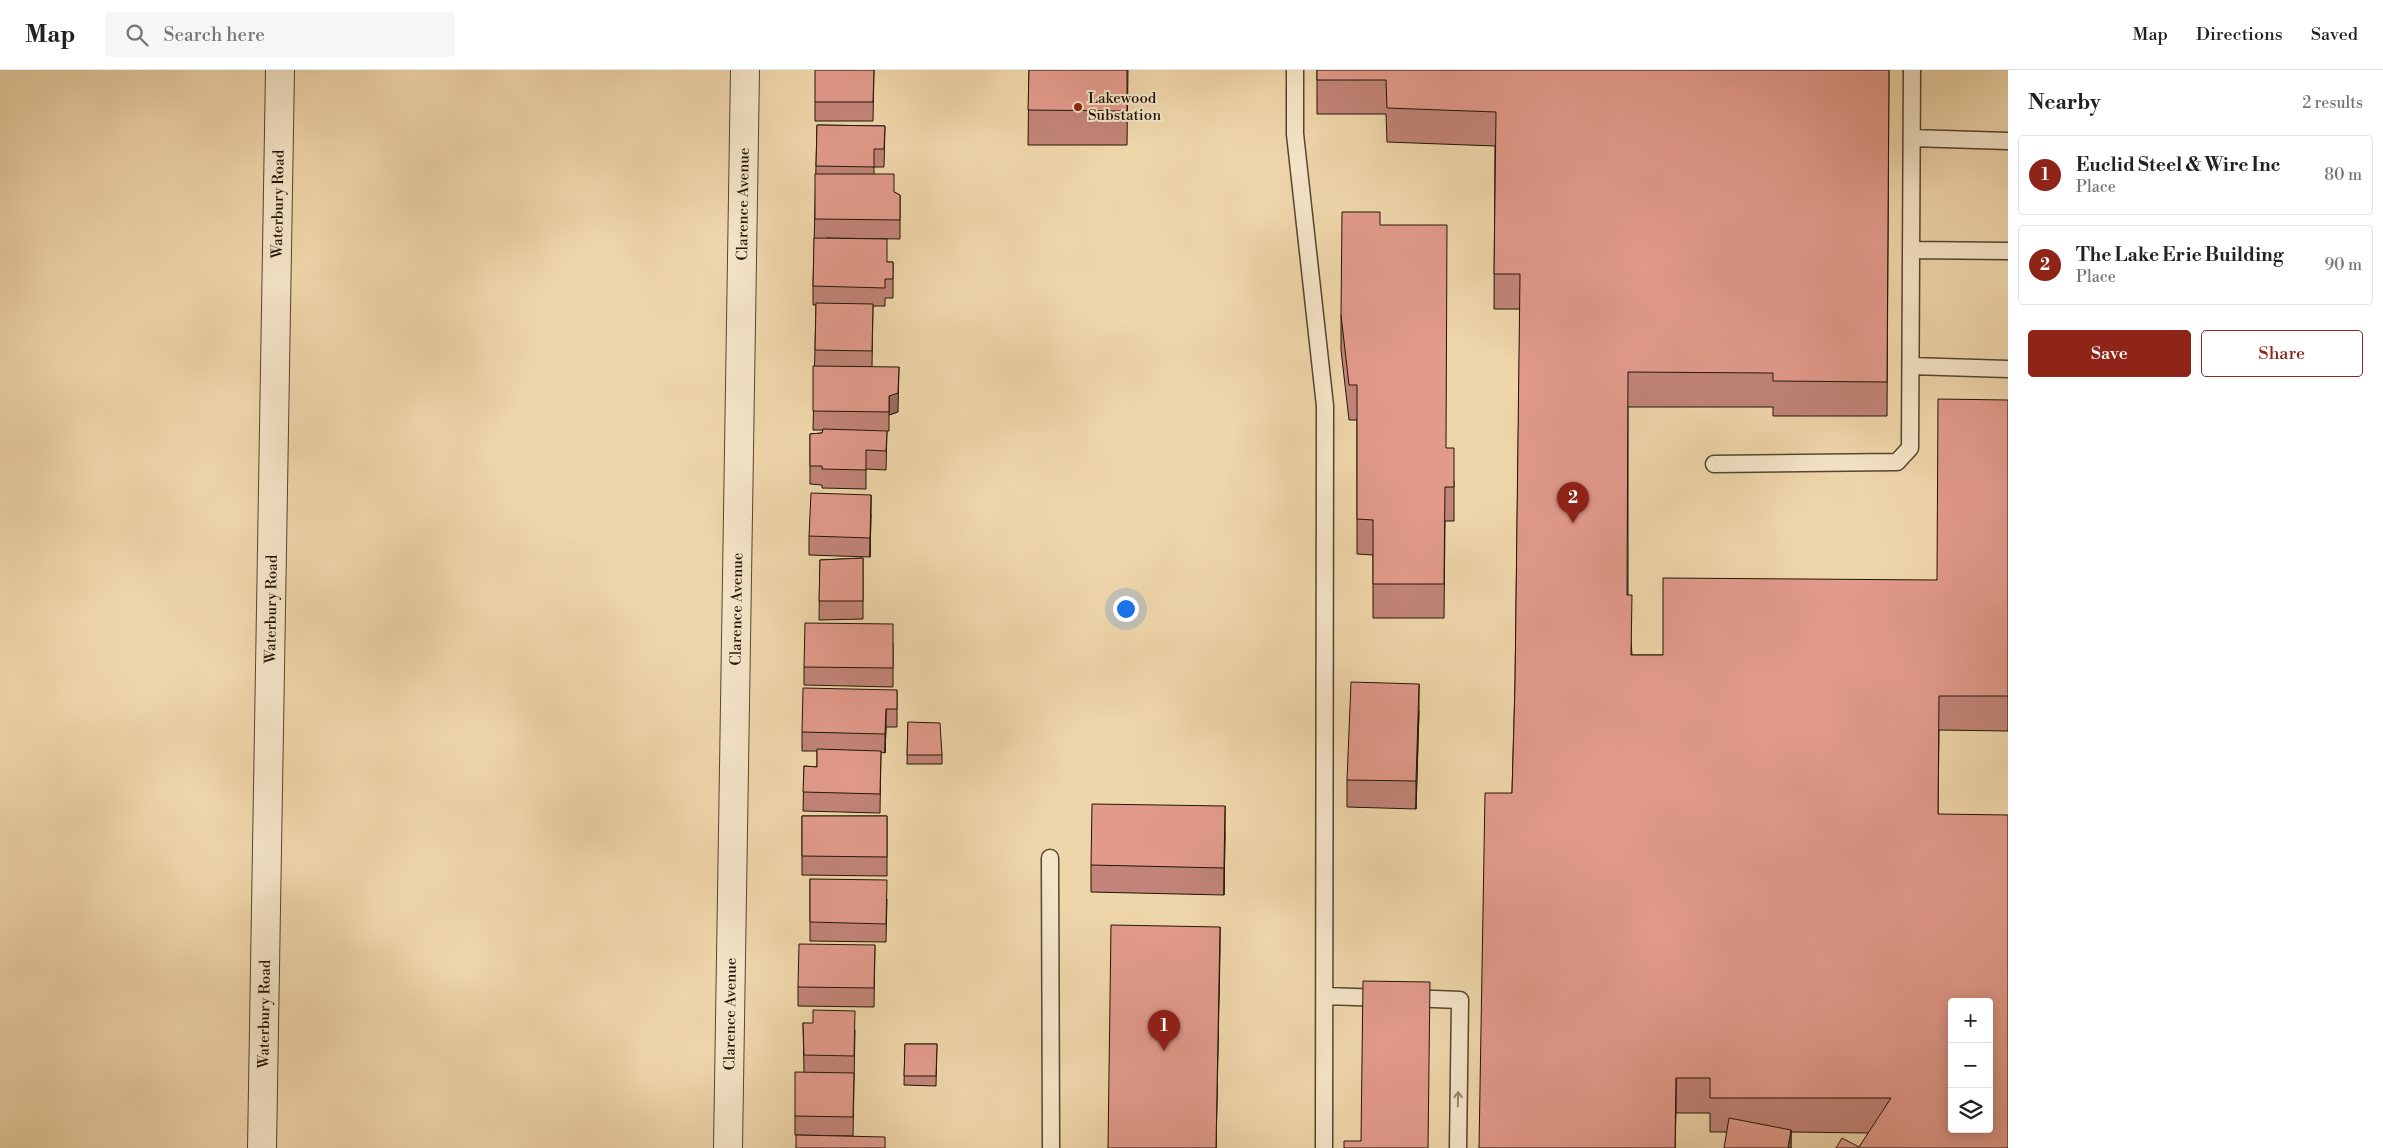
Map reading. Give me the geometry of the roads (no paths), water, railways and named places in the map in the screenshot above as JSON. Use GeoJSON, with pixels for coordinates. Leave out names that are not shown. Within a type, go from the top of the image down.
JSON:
{"type":"FeatureCollection","features":[{"type":"Feature","properties":{"kind":"street","name":"Waterbury Road"},"geometry":{"type":"LineString","coordinates":[[262,1148],[280,70]]}},
{"type":"Feature","properties":{"kind":"street","name":"Clarence Avenue"},"geometry":{"type":"LineString","coordinates":[[728,1148],[746,70]]}},
{"type":"Feature","properties":{"kind":"lane"},"geometry":{"type":"LineString","coordinates":[[1295,70],[1295,134],[1325,406],[1324,1148]]}},
{"type":"Feature","properties":{"kind":"lane"},"geometry":{"type":"LineString","coordinates":[[1714,464],[1897,462],[1910,448],[1912,70]]}},
{"type":"Feature","properties":{"kind":"lane"},"geometry":{"type":"LineString","coordinates":[[1912,138],[2008,141]]}},
{"type":"Feature","properties":{"kind":"lane"},"geometry":{"type":"LineString","coordinates":[[1912,250],[2008,251]]}},
{"type":"Feature","properties":{"kind":"lane"},"geometry":{"type":"LineString","coordinates":[[1911,366],[2008,369]]}},
{"type":"Feature","properties":{"kind":"lane"},"geometry":{"type":"LineString","coordinates":[[1050,858],[1051,1148]]}},
{"type":"Feature","properties":{"kind":"lane"},"geometry":{"type":"LineString","coordinates":[[1325,996],[1460,1000],[1458,1148]]}},
{"type":"Feature","properties":{"kind":"place","name":"Lakewood Substation"},"geometry":{"type":"Point","coordinates":[1078,107]}},
{"type":"Feature","properties":{"kind":"place","name":"The Lake Erie Building"},"geometry":{"type":"Point","coordinates":[1573,523]}},
{"type":"Feature","properties":{"kind":"place","name":"Euclid Steel & Wire Inc"},"geometry":{"type":"Point","coordinates":[1164,1051]}}]}
